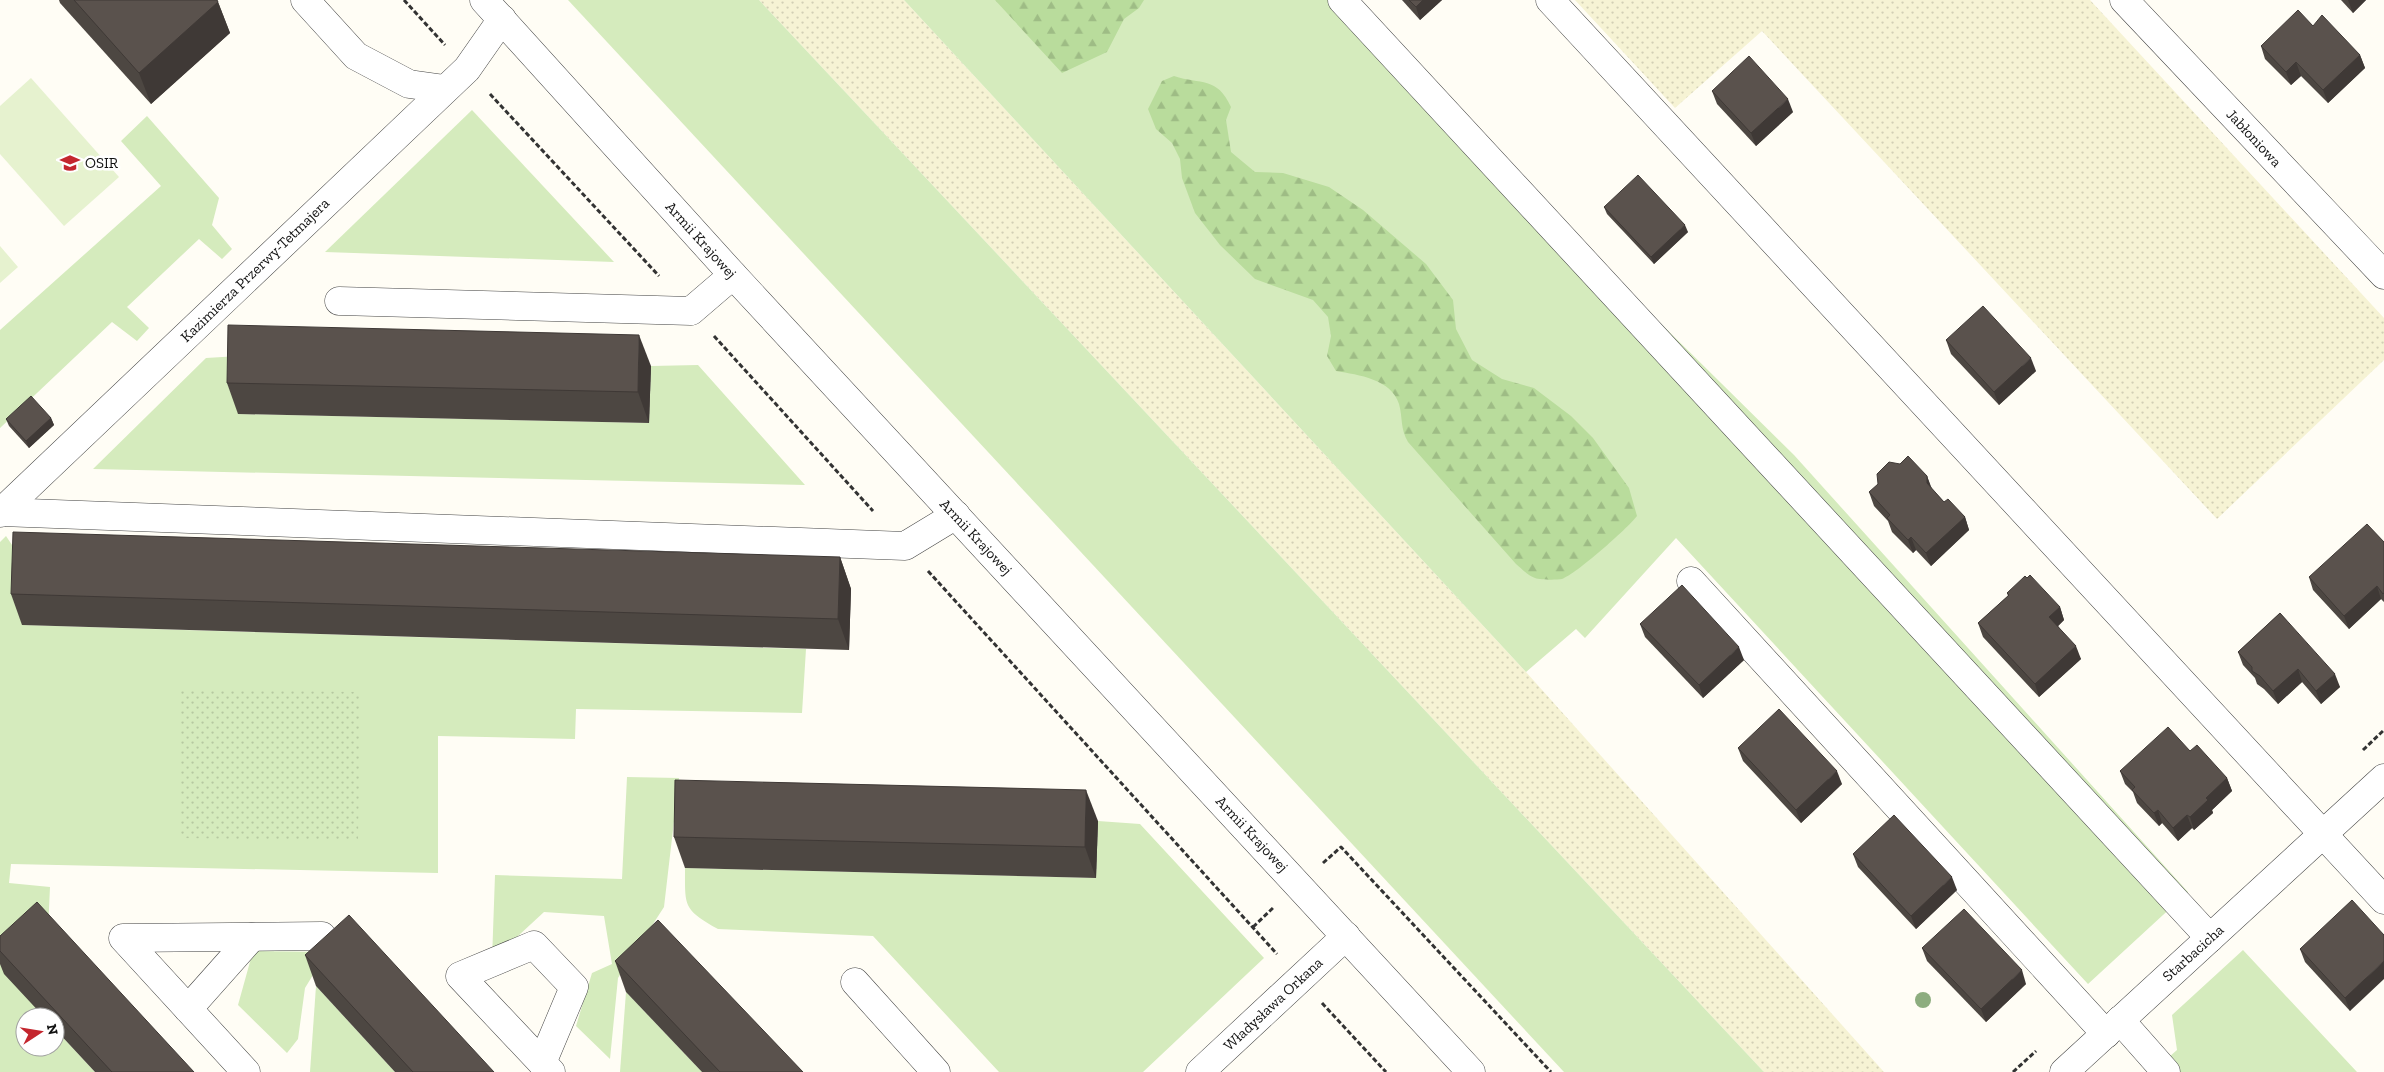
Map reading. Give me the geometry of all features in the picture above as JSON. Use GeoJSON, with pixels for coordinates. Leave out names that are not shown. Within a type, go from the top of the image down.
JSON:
{"type":"FeatureCollection","features":[{"type":"Feature","properties":{"kind":"street"},"geometry":{"type":"LineString","coordinates":[[305,0],[356,56],[409,84],[445,89]]}},
{"type":"Feature","properties":{"kind":"street"},"geometry":{"type":"LineString","coordinates":[[1342,0],[2210,938]]}},
{"type":"Feature","properties":{"kind":"street"},"geometry":{"type":"LineString","coordinates":[[1550,0],[2384,900]]}},
{"type":"Feature","properties":{"kind":"street","name":"Jabłoniowa"},"geometry":{"type":"LineString","coordinates":[[2124,0],[2384,275]]}},
{"type":"Feature","properties":{"kind":"street","name":"Kazimierza Przerwy-Tetmajera"},"geometry":{"type":"LineString","coordinates":[[1,513],[466,69],[493,10]]}},
{"type":"Feature","properties":{"kind":"street","name":"Armii Krajowej"},"geometry":{"type":"LineString","coordinates":[[493,10],[733,275],[1471,1072]]}},
{"type":"Feature","properties":{"kind":"street"},"geometry":{"type":"LineString","coordinates":[[339,301],[691,311],[733,275]]}},
{"type":"Feature","properties":{"kind":"street"},"geometry":{"type":"LineString","coordinates":[[1,513],[905,546],[956,515]]}},
{"type":"Feature","properties":{"kind":"street"},"geometry":{"type":"LineString","coordinates":[[1691,581],[2113,1027],[2166,1072]]}},
{"type":"Feature","properties":{"kind":"street","name":"Starbacicha"},"geometry":{"type":"LineString","coordinates":[[2064,1072],[2384,778]]}},
{"type":"Feature","properties":{"kind":"street"},"geometry":{"type":"LineString","coordinates":[[188,1009],[252,936]]}},
{"type":"Feature","properties":{"kind":"street"},"geometry":{"type":"LineString","coordinates":[[246,1072],[123,938],[322,936]]}},
{"type":"Feature","properties":{"kind":"street","name":"Władysława Orkana"},"geometry":{"type":"LineString","coordinates":[[1200,1072],[1346,936]]}},
{"type":"Feature","properties":{"kind":"street"},"geometry":{"type":"LineString","coordinates":[[856,982],[936,1072]]}},
{"type":"Feature","properties":{"kind":"path"},"geometry":{"type":"LineString","coordinates":[[1341,847],[1551,1072]]}},
{"type":"Feature","properties":{"kind":"shaded area"},"geometry":{"type":"Polygon","coordinates":[[[759,0],[904,0],[1526,672],[1884,1072],[1764,1072],[759,0]]]}},
{"type":"Feature","properties":{"kind":"shaded area"},"geometry":{"type":"Polygon","coordinates":[[[1575,0],[2090,0],[2384,318],[2384,360],[2217,519],[1762,31],[1675,108],[1575,0]]]}},
{"type":"Feature","properties":{"kind":"green space"},"geometry":{"type":"Polygon","coordinates":[[[568,0],[759,0],[1764,1072],[1564,1072],[568,0]]]}},
{"type":"Feature","properties":{"kind":"green space"},"geometry":{"type":"Polygon","coordinates":[[[904,0],[1361,0],[1644,307],[1794,455],[2188,892],[2088,984],[1676,538],[1585,638],[1576,629],[1526,672],[904,0]]]}},
{"type":"Feature","properties":{"kind":"green space"},"geometry":{"type":"Polygon","coordinates":[[[995,0],[1144,0],[1139,8],[1124,19],[1107,52],[1062,73],[995,0]]]}},
{"type":"Feature","properties":{"kind":"green space"},"geometry":{"type":"Polygon","coordinates":[[[1174,76],[1207,83],[1220,90],[1226,97],[1231,107],[1226,120],[1231,152],[1255,172],[1283,173],[1329,187],[1363,210],[1426,264],[1453,300],[1456,329],[1472,360],[1502,379],[1534,388],[1571,416],[1593,438],[1629,488],[1637,516],[1613,540],[1562,579],[1548,580],[1535,578],[1527,574],[1516,564],[1408,442],[1405,437],[1399,404],[1389,389],[1373,380],[1336,371],[1327,356],[1331,336],[1328,317],[1313,300],[1255,279],[1220,245],[1195,213],[1182,178],[1180,159],[1172,143],[1156,129],[1148,109],[1162,81],[1174,76]]]}},
{"type":"Feature","properties":{"kind":"green space"},"geometry":{"type":"Polygon","coordinates":[[[31,78],[119,177],[64,226],[0,154],[0,106],[31,78]]]}},
{"type":"Feature","properties":{"kind":"green space"},"geometry":{"type":"Polygon","coordinates":[[[472,110],[614,262],[325,252],[472,110]]]}},
{"type":"Feature","properties":{"kind":"green space"},"geometry":{"type":"Polygon","coordinates":[[[147,116],[219,198],[212,225],[232,249],[222,259],[199,239],[127,307],[149,328],[137,341],[112,322],[0,428],[0,330],[161,186],[121,141],[147,116]]]}},
{"type":"Feature","properties":{"kind":"green space"},"geometry":{"type":"Polygon","coordinates":[[[0,246],[18,267],[0,283],[0,246]]]}},
{"type":"Feature","properties":{"kind":"green space"},"geometry":{"type":"Polygon","coordinates":[[[239,356],[238,414],[649,423],[651,366],[698,365],[805,485],[93,469],[206,358],[239,356]]]}},
{"type":"Feature","properties":{"kind":"green space"},"geometry":{"type":"Polygon","coordinates":[[[6,536],[24,563],[23,625],[806,649],[802,713],[576,709],[575,739],[438,736],[438,873],[11,864],[9,883],[50,887],[44,1007],[15,1007],[15,1057],[65,1057],[65,1040],[95,1072],[0,1072],[0,542],[6,536]]]}},
{"type":"Feature","properties":{"kind":"green space"},"geometry":{"type":"Polygon","coordinates":[[[181,689],[361,692],[358,841],[179,838],[181,689]]]}},
{"type":"Feature","properties":{"kind":"green space"},"geometry":{"type":"Polygon","coordinates":[[[627,777],[679,778],[664,907],[618,978],[610,1059],[576,1026],[592,973],[612,964],[604,916],[544,912],[492,960],[495,875],[622,879],[627,777]]]}},
{"type":"Feature","properties":{"kind":"green space"},"geometry":{"type":"Polygon","coordinates":[[[1098,821],[1140,824],[1264,958],[1143,1072],[999,1072],[873,936],[718,929],[698,917],[688,906],[686,899],[685,868],[1096,878],[1098,821]]]}},
{"type":"Feature","properties":{"kind":"green space"},"geometry":{"type":"Polygon","coordinates":[[[2243,950],[2357,1072],[2152,1072],[2177,1050],[2172,1015],[2243,950]]]}},
{"type":"Feature","properties":{"kind":"green space"},"geometry":{"type":"Polygon","coordinates":[[[253,951],[327,952],[305,988],[298,1039],[287,1053],[238,1005],[253,951]]]}},
{"type":"Feature","properties":{"kind":"green space"},"geometry":{"type":"Polygon","coordinates":[[[316,986],[395,1072],[310,1072],[316,986]]]}},
{"type":"Feature","properties":{"kind":"green space"},"geometry":{"type":"Polygon","coordinates":[[[626,992],[702,1072],[620,1072],[626,992]]]}},
{"type":"Feature","properties":{"kind":"building"},"geometry":{"type":"Polygon","coordinates":[[[74,0],[217,0],[218,2],[139,73],[74,0]]]}},
{"type":"Feature","properties":{"kind":"building"},"geometry":{"type":"Polygon","coordinates":[[[1409,0],[1423,0],[1416,7],[1409,0]]]}},
{"type":"Feature","properties":{"kind":"building"},"geometry":{"type":"Polygon","coordinates":[[[2298,10],[2313,26],[2322,15],[2360,55],[2323,90],[2296,62],[2286,72],[2261,46],[2298,10]]]}},
{"type":"Feature","properties":{"kind":"building"},"geometry":{"type":"Polygon","coordinates":[[[1749,56],[1788,99],[1751,133],[1712,91],[1749,56]]]}},
{"type":"Feature","properties":{"kind":"building"},"geometry":{"type":"Polygon","coordinates":[[[1638,175],[1685,225],[1651,257],[1604,207],[1638,175]]]}},
{"type":"Feature","properties":{"kind":"building"},"geometry":{"type":"Polygon","coordinates":[[[1983,306],[2031,358],[1994,392],[1946,340],[1983,306]]]}},
{"type":"Feature","properties":{"kind":"building"},"geometry":{"type":"Polygon","coordinates":[[[228,325],[639,335],[638,392],[227,383],[228,325]]]}},
{"type":"Feature","properties":{"kind":"building"},"geometry":{"type":"Polygon","coordinates":[[[31,396],[51,418],[26,441],[6,419],[31,396]]]}},
{"type":"Feature","properties":{"kind":"building"},"geometry":{"type":"Polygon","coordinates":[[[1908,456],[1927,476],[1927,483],[1944,502],[1948,499],[1965,517],[1926,553],[1911,537],[1908,540],[1887,518],[1890,515],[1869,492],[1878,484],[1877,474],[1889,462],[1900,464],[1908,456]]]}},
{"type":"Feature","properties":{"kind":"building"},"geometry":{"type":"Polygon","coordinates":[[[2367,524],[2384,542],[2384,593],[2377,586],[2344,616],[2309,577],[2367,524]]]}},
{"type":"Feature","properties":{"kind":"building"},"geometry":{"type":"Polygon","coordinates":[[[13,532],[840,557],[838,619],[11,594],[13,532]]]}},
{"type":"Feature","properties":{"kind":"building"},"geometry":{"type":"Polygon","coordinates":[[[2030,575],[2060,607],[2049,617],[2076,646],[2035,684],[1978,623],[2009,595],[2007,593],[2025,576],[2027,578],[2030,575]]]}},
{"type":"Feature","properties":{"kind":"building"},"geometry":{"type":"Polygon","coordinates":[[[1682,585],[1739,647],[1699,685],[1640,624],[1682,585]]]}},
{"type":"Feature","properties":{"kind":"building"},"geometry":{"type":"Polygon","coordinates":[[[2280,613],[2335,674],[2316,691],[2298,669],[2273,691],[2260,676],[2252,671],[2252,667],[2238,652],[2280,613]]]}},
{"type":"Feature","properties":{"kind":"building"},"geometry":{"type":"Polygon","coordinates":[[[1779,709],[1837,771],[1796,810],[1738,748],[1779,709]]]}},
{"type":"Feature","properties":{"kind":"building"},"geometry":{"type":"Polygon","coordinates":[[[2168,727],[2190,751],[2197,745],[2227,778],[2190,817],[2187,815],[2173,828],[2158,810],[2154,813],[2132,790],[2135,787],[2120,771],[2168,727]]]}},
{"type":"Feature","properties":{"kind":"building"},"geometry":{"type":"Polygon","coordinates":[[[675,780],[1086,790],[1085,847],[674,837],[675,780]]]}},
{"type":"Feature","properties":{"kind":"building"},"geometry":{"type":"Polygon","coordinates":[[[1894,815],[1952,877],[1911,916],[1853,854],[1894,815]]]}},
{"type":"Feature","properties":{"kind":"building"},"geometry":{"type":"Polygon","coordinates":[[[2352,900],[2384,935],[2384,961],[2345,998],[2300,949],[2352,900]]]}},
{"type":"Feature","properties":{"kind":"building"},"geometry":{"type":"Polygon","coordinates":[[[37,902],[194,1072],[112,1072],[65,1021],[65,1007],[52,1007],[0,951],[0,936],[37,902]]]}},
{"type":"Feature","properties":{"kind":"building"},"geometry":{"type":"Polygon","coordinates":[[[1964,909],[2022,970],[1981,1009],[1922,948],[1964,909]]]}},
{"type":"Feature","properties":{"kind":"building"},"geometry":{"type":"Polygon","coordinates":[[[349,915],[494,1072],[413,1072],[305,955],[349,915]]]}},
{"type":"Feature","properties":{"kind":"building"},"geometry":{"type":"Polygon","coordinates":[[[658,920],[803,1072],[720,1072],[615,961],[658,920]]]}},
{"type":"Feature","properties":{"kind":"place","name":"OSIR"},"geometry":{"type":"Point","coordinates":[70,163]}}]}
